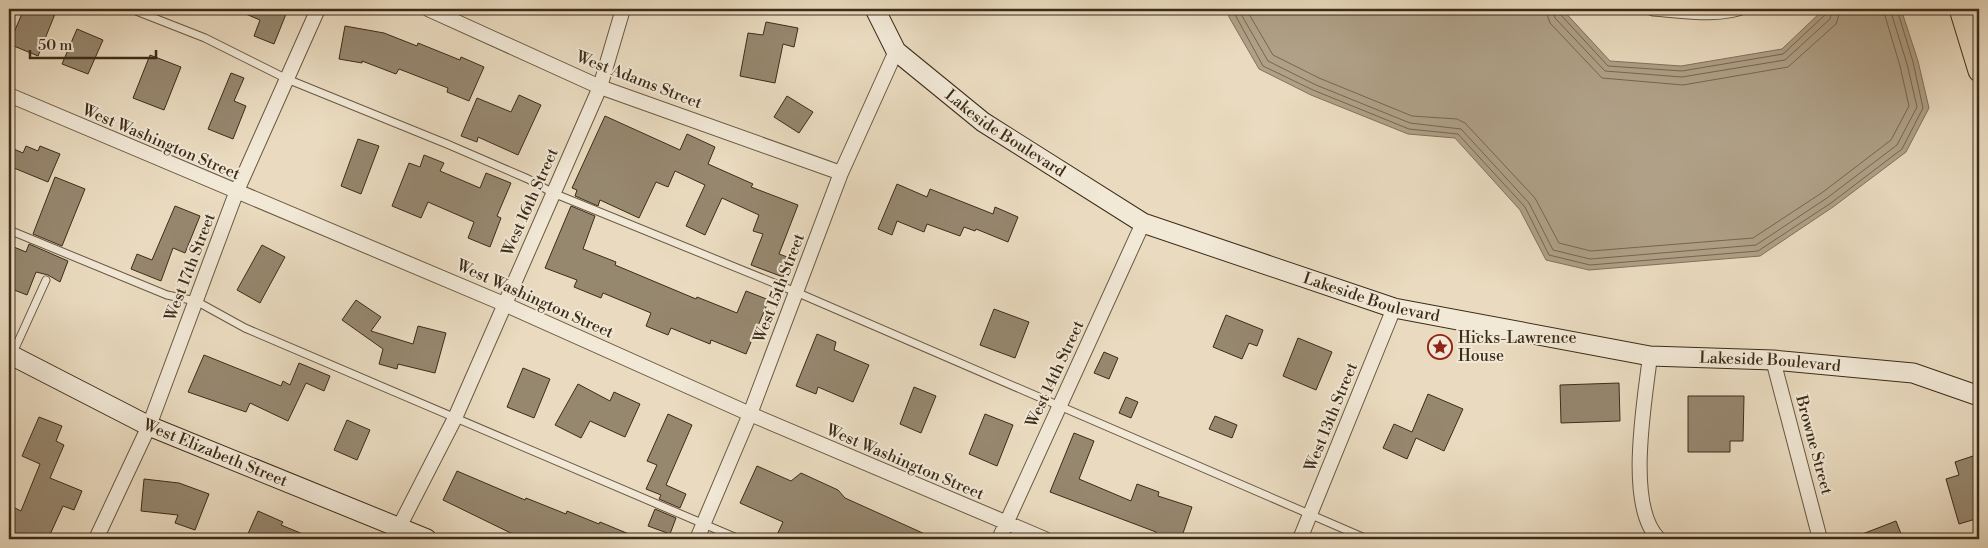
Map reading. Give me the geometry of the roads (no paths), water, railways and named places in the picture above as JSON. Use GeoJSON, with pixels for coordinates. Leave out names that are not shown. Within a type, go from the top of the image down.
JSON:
{"type":"FeatureCollection","features":[{"type":"Feature","properties":{"kind":"main road"},"geometry":{"type":"LineString","coordinates":[[1960,9],[1979,71]]}},
{"type":"Feature","properties":{"kind":"street","name":"West 17th Street"},"geometry":{"type":"LineString","coordinates":[[102,538],[149,426],[236,193],[318,9]]}},
{"type":"Feature","properties":{"kind":"street","name":"West Adams Street"},"geometry":{"type":"LineString","coordinates":[[428,9],[600,87],[841,173]]}},
{"type":"Feature","properties":{"kind":"street","name":"West 16th Street"},"geometry":{"type":"LineString","coordinates":[[395,533],[455,418],[600,87],[623,9]]}},
{"type":"Feature","properties":{"kind":"street","name":"Lakeside Boulevard"},"geometry":{"type":"LineString","coordinates":[[875,9],[896,51],[982,122],[1143,223],[1394,308],[1650,356],[1773,360],[1914,373],[1979,396]]}},
{"type":"Feature","properties":{"kind":"street","name":"West 15th Street"},"geometry":{"type":"LineString","coordinates":[[698,539],[750,414],[841,173],[896,51]]}},
{"type":"Feature","properties":{"kind":"street","name":"West Washington Street"},"geometry":{"type":"LineString","coordinates":[[9,95],[236,193],[504,304],[750,414],[1045,539]]}},
{"type":"Feature","properties":{"kind":"street","name":"West 14th Street"},"geometry":{"type":"LineString","coordinates":[[999,539],[1143,223]]}},
{"type":"Feature","properties":{"kind":"street","name":"West 13th Street"},"geometry":{"type":"LineString","coordinates":[[1300,539],[1394,308]]}},
{"type":"Feature","properties":{"kind":"street","name":"West Elizabeth Street"},"geometry":{"type":"LineString","coordinates":[[10,354],[149,426],[395,533],[426,539]]}},
{"type":"Feature","properties":{"kind":"street"},"geometry":{"type":"LineString","coordinates":[[1650,356],[1642,430],[1639,486],[1652,532],[1659,539]]}},
{"type":"Feature","properties":{"kind":"street","name":"Browne Street"},"geometry":{"type":"LineString","coordinates":[[1773,360],[1820,539]]}},
{"type":"Feature","properties":{"kind":"lane"},"geometry":{"type":"LineString","coordinates":[[131,9],[205,38],[287,79],[456,148],[528,179],[553,193],[796,292],[1367,539]]}},
{"type":"Feature","properties":{"kind":"lane"},"geometry":{"type":"LineString","coordinates":[[1646,9],[1652,12],[1707,15],[1740,12],[1747,9]]}},
{"type":"Feature","properties":{"kind":"lane"},"geometry":{"type":"LineString","coordinates":[[9,230],[168,295],[196,301],[246,328],[612,483],[703,525],[739,539]]}},
{"type":"Feature","properties":{"kind":"lane"},"geometry":{"type":"LineString","coordinates":[[10,354],[46,280]]}},
{"type":"Feature","properties":{"kind":"water"},"geometry":{"type":"Polygon","coordinates":[[[1227,9],[1562,9],[1610,61],[1681,66],[1782,49],[1824,9],[1901,9],[1918,61],[1929,108],[1906,152],[1833,207],[1760,256],[1589,270],[1546,260],[1520,210],[1455,138],[1408,134],[1311,95],[1259,69],[1229,17],[1227,9]]]}},
{"type":"Feature","properties":{"kind":"place","name":"Hicks-Lawrence House"},"geometry":{"type":"Point","coordinates":[1440,347]}}]}
